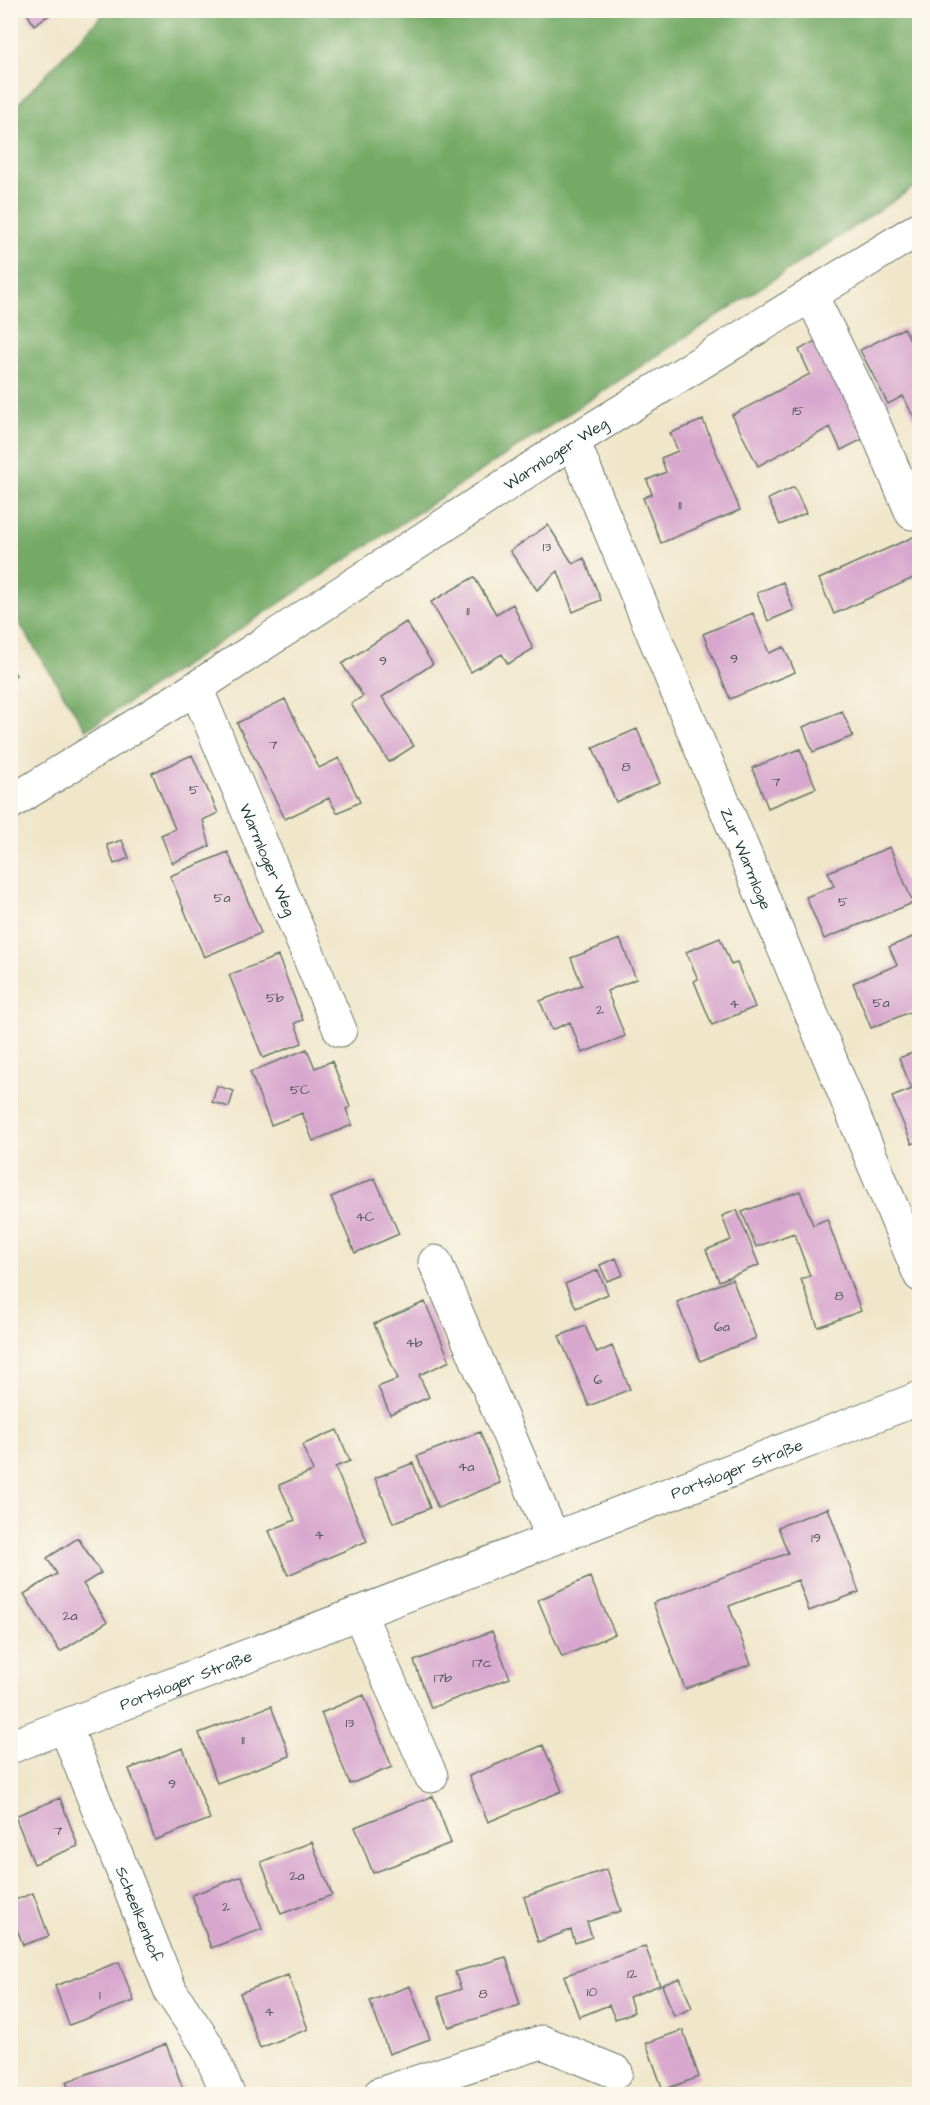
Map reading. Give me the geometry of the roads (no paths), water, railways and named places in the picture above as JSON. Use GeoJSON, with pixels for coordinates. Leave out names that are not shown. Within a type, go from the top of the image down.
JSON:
{"type":"FeatureCollection","features":[{"type":"Feature","properties":{"kind":"street","name":"Warmloger Weg"},"geometry":{"type":"LineString","coordinates":[[10,803],[196,688],[573,441],[920,228]]}},
{"type":"Feature","properties":{"kind":"street"},"geometry":{"type":"LineString","coordinates":[[811,295],[873,422],[912,513]]}},
{"type":"Feature","properties":{"kind":"street","name":"Zur Warmloge"},"geometry":{"type":"LineString","coordinates":[[573,441],[920,1275]]}},
{"type":"Feature","properties":{"kind":"street","name":"Warmloger Weg"},"geometry":{"type":"LineString","coordinates":[[196,688],[340,1030]]}},
{"type":"Feature","properties":{"kind":"street"},"geometry":{"type":"LineString","coordinates":[[435,1262],[554,1538]]}},
{"type":"Feature","properties":{"kind":"street","name":"Portsloger Straße"},"geometry":{"type":"LineString","coordinates":[[10,1747],[920,1398]]}},
{"type":"Feature","properties":{"kind":"street"},"geometry":{"type":"LineString","coordinates":[[359,1613],[431,1776]]}},
{"type":"Feature","properties":{"kind":"street","name":"Scheelkenhof"},"geometry":{"type":"LineString","coordinates":[[65,1726],[171,1992],[206,2044],[228,2094]]}},
{"type":"Feature","properties":{"kind":"street"},"geometry":{"type":"LineString","coordinates":[[380,2094],[543,2042],[616,2072]]}}]}
